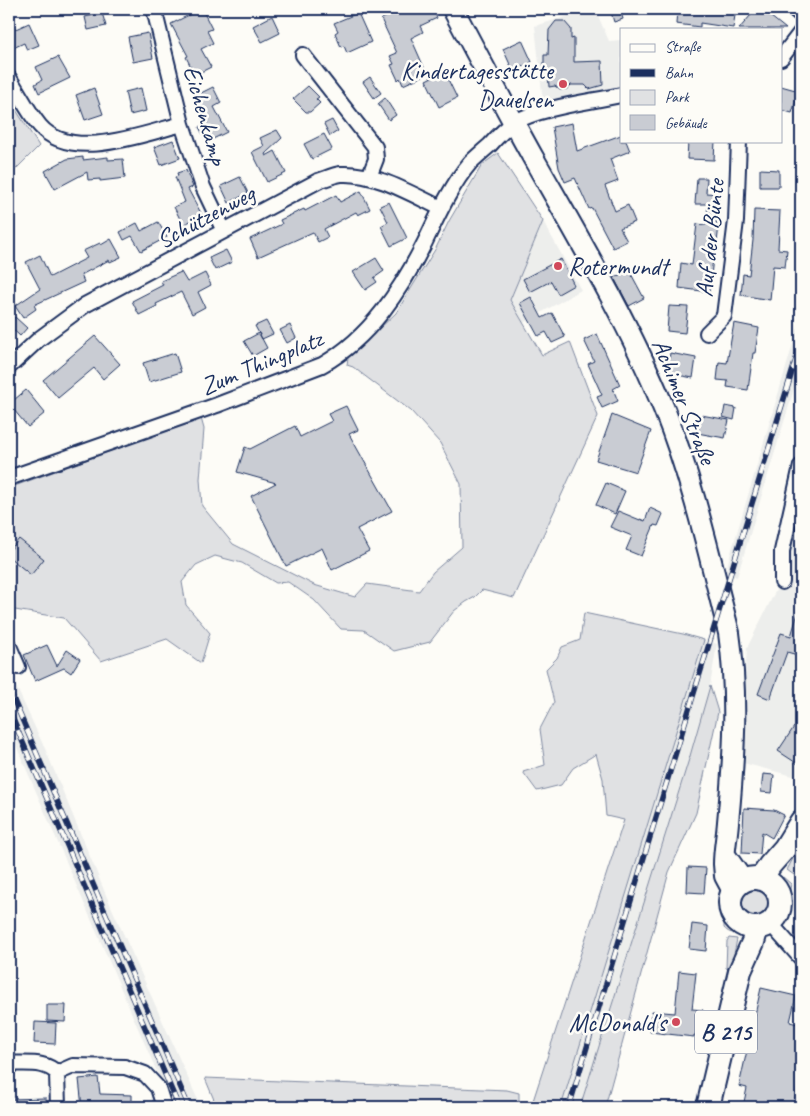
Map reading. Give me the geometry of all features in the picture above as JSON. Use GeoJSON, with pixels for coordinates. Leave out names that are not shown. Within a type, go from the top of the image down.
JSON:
{"type":"FeatureCollection","features":[{"type":"Feature","properties":{"kind":"main road","name":"Achimer Straße"},"geometry":{"type":"LineString","coordinates":[[453,9],[513,123],[630,336],[663,408],[692,489],[729,634],[732,667],[734,702],[733,746],[724,854],[725,876],[753,884]]}},
{"type":"Feature","properties":{"kind":"main road"},"geometry":{"type":"LineString","coordinates":[[753,884],[779,901],[779,910],[776,918],[756,925],[732,910],[731,904],[753,884],[785,848],[801,822]]}},
{"type":"Feature","properties":{"kind":"main road","name":"B 215"},"geometry":{"type":"LineString","coordinates":[[708,1107],[740,972],[756,925]]}},
{"type":"Feature","properties":{"kind":"street","name":"Eichenkamp"},"geometry":{"type":"LineString","coordinates":[[154,9],[182,124],[203,187],[224,231]]}},
{"type":"Feature","properties":{"kind":"street"},"geometry":{"type":"LineString","coordinates":[[794,9],[801,14]]}},
{"type":"Feature","properties":{"kind":"street"},"geometry":{"type":"LineString","coordinates":[[782,57],[801,32]]}},
{"type":"Feature","properties":{"kind":"street"},"geometry":{"type":"LineString","coordinates":[[302,55],[375,147],[376,159],[369,177]]}},
{"type":"Feature","properties":{"kind":"street"},"geometry":{"type":"LineString","coordinates":[[9,78],[40,126],[54,138],[85,145],[122,139],[182,124]]}},
{"type":"Feature","properties":{"kind":"street","name":"Zum Thingplatz"},"geometry":{"type":"LineString","coordinates":[[9,478],[217,406],[335,357],[358,339],[379,317],[424,244],[441,208],[470,164],[513,123],[534,113],[620,96]]}},
{"type":"Feature","properties":{"kind":"street","name":"Auf der Bünte"},"geometry":{"type":"LineString","coordinates":[[707,333],[724,316],[736,221],[739,142]]}},
{"type":"Feature","properties":{"kind":"street","name":"Schützenweg"},"geometry":{"type":"LineString","coordinates":[[9,367],[39,339],[85,305],[318,181],[340,174],[369,177],[441,208]]}},
{"type":"Feature","properties":{"kind":"street"},"geometry":{"type":"LineString","coordinates":[[782,582],[782,551],[801,466]]}},
{"type":"Feature","properties":{"kind":"street"},"geometry":{"type":"LineString","coordinates":[[9,646],[18,667]]}},
{"type":"Feature","properties":{"kind":"street"},"geometry":{"type":"LineString","coordinates":[[756,925],[801,958]]}},
{"type":"Feature","properties":{"kind":"street"},"geometry":{"type":"LineString","coordinates":[[9,1063],[51,1067],[57,1073],[58,1107]]}},
{"type":"Feature","properties":{"kind":"street"},"geometry":{"type":"LineString","coordinates":[[57,1073],[72,1066],[125,1067],[145,1074],[158,1088],[164,1107]]}},
{"type":"Feature","properties":{"kind":"shaded area"},"geometry":{"type":"Polygon","coordinates":[[[595,9],[609,41],[620,40],[620,86],[543,102],[535,26],[595,9]]]}},
{"type":"Feature","properties":{"kind":"shaded area"},"geometry":{"type":"Polygon","coordinates":[[[543,221],[581,290],[523,323],[510,300],[543,221]]]}},
{"type":"Feature","properties":{"kind":"shaded area"},"geometry":{"type":"Polygon","coordinates":[[[801,317],[801,366],[737,577],[725,573],[801,317]]]}},
{"type":"Feature","properties":{"kind":"shaded area"},"geometry":{"type":"Polygon","coordinates":[[[801,504],[801,778],[739,762],[747,648],[784,574],[801,504]]]}},
{"type":"Feature","properties":{"kind":"shaded area"},"geometry":{"type":"Polygon","coordinates":[[[704,640],[717,644],[710,686],[690,756],[580,1107],[561,1107],[704,640]]]}},
{"type":"Feature","properties":{"kind":"shaded area"},"geometry":{"type":"Polygon","coordinates":[[[9,671],[46,751],[106,895],[201,1107],[172,1107],[9,729],[9,671]]]}},
{"type":"Feature","properties":{"kind":"green space"},"geometry":{"type":"Polygon","coordinates":[[[9,99],[39,146],[9,176],[9,99]]]}},
{"type":"Feature","properties":{"kind":"green space"},"geometry":{"type":"Polygon","coordinates":[[[498,153],[543,221],[510,300],[542,355],[570,342],[598,416],[514,598],[482,590],[454,611],[430,642],[394,651],[364,630],[341,629],[314,600],[288,582],[276,583],[242,563],[215,556],[196,565],[182,582],[186,605],[210,633],[201,663],[167,639],[101,661],[64,618],[15,610],[9,612],[9,488],[201,418],[204,429],[200,479],[202,506],[233,544],[314,585],[355,597],[367,584],[419,591],[433,572],[462,547],[461,484],[440,443],[411,411],[353,367],[347,365],[348,358],[396,313],[436,248],[449,221],[482,165],[498,153]]]}},
{"type":"Feature","properties":{"kind":"green space"},"geometry":{"type":"Polygon","coordinates":[[[584,613],[704,640],[561,1107],[531,1107],[624,820],[606,816],[603,779],[596,754],[573,768],[561,785],[537,791],[523,772],[545,765],[540,729],[554,702],[546,669],[557,658],[562,647],[580,640],[584,613]]]}},
{"type":"Feature","properties":{"kind":"green space"},"geometry":{"type":"Polygon","coordinates":[[[710,686],[718,712],[696,813],[669,872],[605,1107],[580,1107],[690,756],[710,686]]]}},
{"type":"Feature","properties":{"kind":"green space"},"geometry":{"type":"Polygon","coordinates":[[[801,843],[801,861],[794,875],[787,870],[801,843]]]}},
{"type":"Feature","properties":{"kind":"green space"},"geometry":{"type":"Polygon","coordinates":[[[783,877],[791,884],[782,926],[785,901],[782,886],[783,877]]]}},
{"type":"Feature","properties":{"kind":"green space"},"geometry":{"type":"Polygon","coordinates":[[[756,887],[767,891],[771,902],[767,913],[756,917],[745,913],[741,902],[745,891],[756,887]]]}},
{"type":"Feature","properties":{"kind":"green space"},"geometry":{"type":"Polygon","coordinates":[[[729,914],[737,932],[733,933],[724,928],[724,920],[729,914]]]}},
{"type":"Feature","properties":{"kind":"green space"},"geometry":{"type":"Polygon","coordinates":[[[729,938],[737,939],[731,969],[726,968],[727,941],[729,938]]]}},
{"type":"Feature","properties":{"kind":"green space"},"geometry":{"type":"Polygon","coordinates":[[[205,1078],[507,1090],[519,1093],[519,1100],[517,1107],[217,1107],[205,1078]]]}},
{"type":"Feature","properties":{"kind":"building"},"geometry":{"type":"Polygon","coordinates":[[[201,9],[212,29],[207,31],[213,43],[201,49],[211,67],[195,75],[186,57],[188,56],[171,24],[201,9]]]}},
{"type":"Feature","properties":{"kind":"building"},"geometry":{"type":"Polygon","coordinates":[[[403,9],[433,9],[437,18],[420,26],[423,32],[411,38],[427,74],[403,85],[400,78],[398,80],[391,65],[394,64],[390,56],[397,53],[381,19],[403,9]]]}},
{"type":"Feature","properties":{"kind":"building"},"geometry":{"type":"Polygon","coordinates":[[[610,9],[620,9],[623,19],[614,22],[610,9]]]}},
{"type":"Feature","properties":{"kind":"building"},"geometry":{"type":"Polygon","coordinates":[[[677,9],[736,9],[733,28],[700,23],[700,27],[676,24],[677,9]]]}},
{"type":"Feature","properties":{"kind":"building"},"geometry":{"type":"Polygon","coordinates":[[[756,9],[763,15],[765,12],[786,29],[782,28],[740,28],[756,9]]]}},
{"type":"Feature","properties":{"kind":"building"},"geometry":{"type":"Polygon","coordinates":[[[102,13],[106,26],[88,30],[85,17],[102,13]]]}},
{"type":"Feature","properties":{"kind":"building"},"geometry":{"type":"Polygon","coordinates":[[[358,13],[371,42],[347,53],[344,46],[341,47],[335,33],[338,31],[334,23],[358,13]]]}},
{"type":"Feature","properties":{"kind":"building"},"geometry":{"type":"Polygon","coordinates":[[[272,16],[280,33],[262,42],[253,26],[272,16]]]}},
{"type":"Feature","properties":{"kind":"building"},"geometry":{"type":"Polygon","coordinates":[[[556,21],[564,21],[571,29],[571,39],[574,38],[574,62],[602,61],[603,85],[589,89],[585,85],[571,85],[567,89],[560,90],[555,86],[549,87],[548,72],[544,72],[544,55],[548,55],[549,30],[556,21]]]}},
{"type":"Feature","properties":{"kind":"building"},"geometry":{"type":"Polygon","coordinates":[[[29,23],[39,45],[27,50],[24,43],[11,49],[9,32],[29,23]]]}},
{"type":"Feature","properties":{"kind":"building"},"geometry":{"type":"Polygon","coordinates":[[[148,33],[153,58],[133,62],[128,37],[148,33]]]}},
{"type":"Feature","properties":{"kind":"building"},"geometry":{"type":"Polygon","coordinates":[[[522,40],[532,62],[513,71],[503,49],[522,40]]]}},
{"type":"Feature","properties":{"kind":"building"},"geometry":{"type":"Polygon","coordinates":[[[58,57],[70,78],[39,93],[35,84],[42,80],[36,67],[58,57]]]}},
{"type":"Feature","properties":{"kind":"building"},"geometry":{"type":"Polygon","coordinates":[[[444,71],[457,98],[439,107],[426,80],[444,71]]]}},
{"type":"Feature","properties":{"kind":"building"},"geometry":{"type":"Polygon","coordinates":[[[370,77],[381,93],[374,98],[363,82],[370,77]]]}},
{"type":"Feature","properties":{"kind":"building"},"geometry":{"type":"Polygon","coordinates":[[[308,86],[319,97],[316,99],[320,103],[310,112],[306,112],[293,99],[308,86]]]}},
{"type":"Feature","properties":{"kind":"building"},"geometry":{"type":"Polygon","coordinates":[[[782,86],[799,91],[792,113],[782,110],[782,86]]]}},
{"type":"Feature","properties":{"kind":"building"},"geometry":{"type":"Polygon","coordinates":[[[213,87],[221,103],[214,107],[227,132],[207,142],[199,127],[208,122],[195,96],[213,87]]]}},
{"type":"Feature","properties":{"kind":"building"},"geometry":{"type":"Polygon","coordinates":[[[94,88],[103,114],[85,120],[76,95],[94,88]]]}},
{"type":"Feature","properties":{"kind":"building"},"geometry":{"type":"Polygon","coordinates":[[[141,88],[146,111],[130,115],[125,92],[141,88]]]}},
{"type":"Feature","properties":{"kind":"building"},"geometry":{"type":"Polygon","coordinates":[[[385,98],[396,115],[389,120],[378,104],[385,98]]]}},
{"type":"Feature","properties":{"kind":"building"},"geometry":{"type":"Polygon","coordinates":[[[332,120],[338,131],[330,136],[324,124],[332,120]]]}},
{"type":"Feature","properties":{"kind":"building"},"geometry":{"type":"Polygon","coordinates":[[[572,123],[577,151],[620,135],[620,142],[626,142],[630,151],[610,159],[618,181],[605,186],[615,211],[628,205],[635,222],[620,228],[627,241],[613,248],[592,208],[589,209],[575,178],[565,182],[559,168],[552,127],[572,123]]]}},
{"type":"Feature","properties":{"kind":"building"},"geometry":{"type":"Polygon","coordinates":[[[277,130],[282,138],[265,154],[266,156],[275,151],[286,173],[267,182],[252,152],[264,146],[260,138],[277,130]]]}},
{"type":"Feature","properties":{"kind":"building"},"geometry":{"type":"Polygon","coordinates":[[[324,134],[332,149],[312,159],[304,144],[324,134]]]}},
{"type":"Feature","properties":{"kind":"building"},"geometry":{"type":"Polygon","coordinates":[[[173,140],[180,158],[161,165],[154,147],[173,140]]]}},
{"type":"Feature","properties":{"kind":"building"},"geometry":{"type":"Polygon","coordinates":[[[688,142],[715,142],[714,160],[687,159],[688,142]]]}},
{"type":"Feature","properties":{"kind":"building"},"geometry":{"type":"Polygon","coordinates":[[[83,157],[83,160],[108,157],[108,160],[123,159],[125,178],[100,181],[100,179],[88,180],[87,172],[55,189],[45,171],[67,159],[83,157]]]}},
{"type":"Feature","properties":{"kind":"building"},"geometry":{"type":"Polygon","coordinates":[[[760,169],[779,170],[779,187],[760,187],[760,169]]]}},
{"type":"Feature","properties":{"kind":"building"},"geometry":{"type":"Polygon","coordinates":[[[186,170],[193,187],[188,189],[202,215],[183,225],[174,207],[185,202],[175,177],[178,176],[177,173],[186,170]]]}},
{"type":"Feature","properties":{"kind":"building"},"geometry":{"type":"Polygon","coordinates":[[[240,177],[248,193],[229,203],[221,186],[240,177]]]}},
{"type":"Feature","properties":{"kind":"building"},"geometry":{"type":"Polygon","coordinates":[[[697,178],[707,178],[706,193],[719,194],[716,226],[719,226],[709,292],[679,288],[681,263],[692,265],[697,224],[706,225],[708,204],[695,204],[697,178]]]}},
{"type":"Feature","properties":{"kind":"building"},"geometry":{"type":"Polygon","coordinates":[[[361,191],[370,209],[358,215],[356,212],[324,229],[328,237],[318,242],[313,232],[258,257],[250,239],[282,224],[280,220],[304,209],[305,211],[336,195],[340,202],[361,191]]]}},
{"type":"Feature","properties":{"kind":"building"},"geometry":{"type":"Polygon","coordinates":[[[389,202],[407,238],[391,246],[381,226],[388,222],[380,206],[389,202]]]}},
{"type":"Feature","properties":{"kind":"building"},"geometry":{"type":"Polygon","coordinates":[[[754,210],[780,211],[778,249],[787,250],[785,267],[773,266],[770,300],[741,295],[743,274],[749,275],[754,210]]]}},
{"type":"Feature","properties":{"kind":"building"},"geometry":{"type":"Polygon","coordinates":[[[158,222],[167,237],[141,251],[132,236],[124,240],[120,232],[137,223],[141,231],[158,222]]]}},
{"type":"Feature","properties":{"kind":"building"},"geometry":{"type":"Polygon","coordinates":[[[111,239],[121,257],[110,262],[109,260],[81,275],[84,282],[34,305],[36,309],[23,318],[15,306],[40,289],[26,262],[40,255],[50,277],[87,258],[83,251],[100,243],[101,245],[111,239]]]}},
{"type":"Feature","properties":{"kind":"building"},"geometry":{"type":"Polygon","coordinates":[[[226,250],[232,262],[215,270],[209,258],[226,250]]]}},
{"type":"Feature","properties":{"kind":"building"},"geometry":{"type":"Polygon","coordinates":[[[376,258],[384,271],[374,278],[377,282],[365,290],[353,272],[376,258]]]}},
{"type":"Feature","properties":{"kind":"building"},"geometry":{"type":"Polygon","coordinates":[[[561,259],[574,285],[558,294],[551,281],[530,292],[523,279],[561,259]]]}},
{"type":"Feature","properties":{"kind":"building"},"geometry":{"type":"Polygon","coordinates":[[[629,270],[644,298],[629,306],[614,278],[629,270]]]}},
{"type":"Feature","properties":{"kind":"building"},"geometry":{"type":"Polygon","coordinates":[[[181,272],[187,282],[205,273],[211,285],[198,292],[205,307],[192,314],[181,292],[139,315],[132,301],[163,285],[161,281],[181,272]]]}},
{"type":"Feature","properties":{"kind":"building"},"geometry":{"type":"Polygon","coordinates":[[[531,297],[542,318],[552,313],[565,337],[552,343],[546,332],[538,336],[520,303],[531,297]]]}},
{"type":"Feature","properties":{"kind":"building"},"geometry":{"type":"Polygon","coordinates":[[[669,306],[688,307],[685,333],[667,331],[669,306]]]}},
{"type":"Feature","properties":{"kind":"building"},"geometry":{"type":"Polygon","coordinates":[[[15,317],[27,328],[20,336],[9,326],[15,317]]]}},
{"type":"Feature","properties":{"kind":"building"},"geometry":{"type":"Polygon","coordinates":[[[266,321],[273,334],[262,339],[255,326],[266,321]]]}},
{"type":"Feature","properties":{"kind":"building"},"geometry":{"type":"Polygon","coordinates":[[[734,323],[759,328],[755,353],[753,353],[748,390],[727,387],[728,381],[717,380],[719,362],[727,363],[734,323]]]}},
{"type":"Feature","properties":{"kind":"building"},"geometry":{"type":"Polygon","coordinates":[[[290,325],[296,338],[287,343],[280,330],[290,325]]]}},
{"type":"Feature","properties":{"kind":"building"},"geometry":{"type":"Polygon","coordinates":[[[259,333],[267,348],[253,356],[244,341],[259,333]]]}},
{"type":"Feature","properties":{"kind":"building"},"geometry":{"type":"Polygon","coordinates":[[[597,334],[620,385],[613,389],[618,401],[602,408],[597,397],[602,395],[588,364],[594,361],[584,340],[597,334]]]}},
{"type":"Feature","properties":{"kind":"building"},"geometry":{"type":"Polygon","coordinates":[[[95,336],[120,364],[103,379],[94,368],[58,398],[43,380],[95,336]]]}},
{"type":"Feature","properties":{"kind":"building"},"geometry":{"type":"Polygon","coordinates":[[[175,353],[181,372],[149,382],[143,363],[175,353]]]}},
{"type":"Feature","properties":{"kind":"building"},"geometry":{"type":"Polygon","coordinates":[[[670,353],[696,358],[693,378],[667,373],[670,353]]]}},
{"type":"Feature","properties":{"kind":"building"},"geometry":{"type":"Polygon","coordinates":[[[26,390],[45,413],[28,427],[9,404],[26,390]]]}},
{"type":"Feature","properties":{"kind":"building"},"geometry":{"type":"Polygon","coordinates":[[[346,406],[358,430],[349,434],[392,511],[357,529],[369,551],[332,570],[322,548],[286,566],[251,496],[276,483],[237,472],[245,447],[250,449],[295,426],[300,437],[332,421],[328,414],[346,406]]]}},
{"type":"Feature","properties":{"kind":"building"},"geometry":{"type":"Polygon","coordinates":[[[725,406],[736,408],[734,420],[723,417],[725,406]]]}},
{"type":"Feature","properties":{"kind":"building"},"geometry":{"type":"Polygon","coordinates":[[[612,415],[651,431],[636,472],[596,460],[612,415]]]}},
{"type":"Feature","properties":{"kind":"building"},"geometry":{"type":"Polygon","coordinates":[[[701,415],[729,420],[725,438],[697,433],[701,415]]]}},
{"type":"Feature","properties":{"kind":"building"},"geometry":{"type":"Polygon","coordinates":[[[606,483],[625,491],[615,514],[596,505],[606,483]]]}},
{"type":"Feature","properties":{"kind":"building"},"geometry":{"type":"Polygon","coordinates":[[[650,508],[663,514],[658,526],[654,525],[641,556],[626,550],[632,536],[610,527],[618,511],[645,521],[650,508]]]}},
{"type":"Feature","properties":{"kind":"building"},"geometry":{"type":"Polygon","coordinates":[[[19,539],[44,559],[31,575],[9,557],[9,551],[19,539]]]}},
{"type":"Feature","properties":{"kind":"building"},"geometry":{"type":"Polygon","coordinates":[[[799,610],[801,610],[801,656],[787,652],[770,699],[758,694],[781,633],[791,636],[799,610]]]}},
{"type":"Feature","properties":{"kind":"building"},"geometry":{"type":"Polygon","coordinates":[[[47,645],[57,666],[67,650],[80,659],[71,673],[64,668],[35,681],[24,655],[47,645]]]}},
{"type":"Feature","properties":{"kind":"building"},"geometry":{"type":"Polygon","coordinates":[[[794,727],[801,731],[801,766],[778,751],[794,727]]]}},
{"type":"Feature","properties":{"kind":"building"},"geometry":{"type":"Polygon","coordinates":[[[763,774],[774,775],[772,793],[761,792],[763,774]]]}},
{"type":"Feature","properties":{"kind":"building"},"geometry":{"type":"Polygon","coordinates":[[[744,808],[774,810],[784,815],[772,838],[762,832],[760,854],[742,853],[744,808]]]}},
{"type":"Feature","properties":{"kind":"building"},"geometry":{"type":"Polygon","coordinates":[[[688,867],[706,868],[704,893],[687,892],[688,867]]]}},
{"type":"Feature","properties":{"kind":"building"},"geometry":{"type":"Polygon","coordinates":[[[692,924],[708,926],[706,951],[689,949],[692,924]]]}},
{"type":"Feature","properties":{"kind":"building","name":"McDonald's"},"geometry":{"type":"Polygon","coordinates":[[[679,971],[696,973],[692,1009],[703,1010],[700,1036],[650,1032],[652,1011],[675,1013],[679,971]]]}},
{"type":"Feature","properties":{"kind":"building"},"geometry":{"type":"Polygon","coordinates":[[[761,988],[796,996],[790,1022],[801,1025],[801,1071],[793,1107],[765,1107],[744,1102],[747,1088],[739,1086],[761,988]]]}},
{"type":"Feature","properties":{"kind":"building"},"geometry":{"type":"Polygon","coordinates":[[[47,1005],[66,1005],[65,1022],[47,1021],[47,1005]]]}},
{"type":"Feature","properties":{"kind":"building"},"geometry":{"type":"Polygon","coordinates":[[[35,1022],[56,1023],[55,1044],[34,1043],[35,1022]]]}},
{"type":"Feature","properties":{"kind":"building"},"geometry":{"type":"Polygon","coordinates":[[[98,1077],[100,1094],[132,1095],[132,1107],[82,1107],[79,1079],[98,1077]]]}},
{"type":"Feature","properties":{"kind":"building"},"geometry":{"type":"Polygon","coordinates":[[[46,1098],[46,1107],[10,1107],[10,1099],[46,1098]]]}},
{"type":"Feature","properties":{"kind":"railway"},"geometry":{"type":"LineString","coordinates":[[569,1107],[801,343]]}},
{"type":"Feature","properties":{"kind":"railway"},"geometry":{"type":"LineString","coordinates":[[9,689],[189,1107]]}},
{"type":"Feature","properties":{"kind":"railway"},"geometry":{"type":"LineString","coordinates":[[9,710],[179,1107]]}},
{"type":"Feature","properties":{"kind":"place","name":"Kindertagesstätte Dauelsen"},"geometry":{"type":"Point","coordinates":[563,84]}},
{"type":"Feature","properties":{"kind":"place","name":"Rotermundt"},"geometry":{"type":"Point","coordinates":[558,266]}},
{"type":"Feature","properties":{"kind":"place","name":"McDonald's"},"geometry":{"type":"Point","coordinates":[676,1022]}}]}
